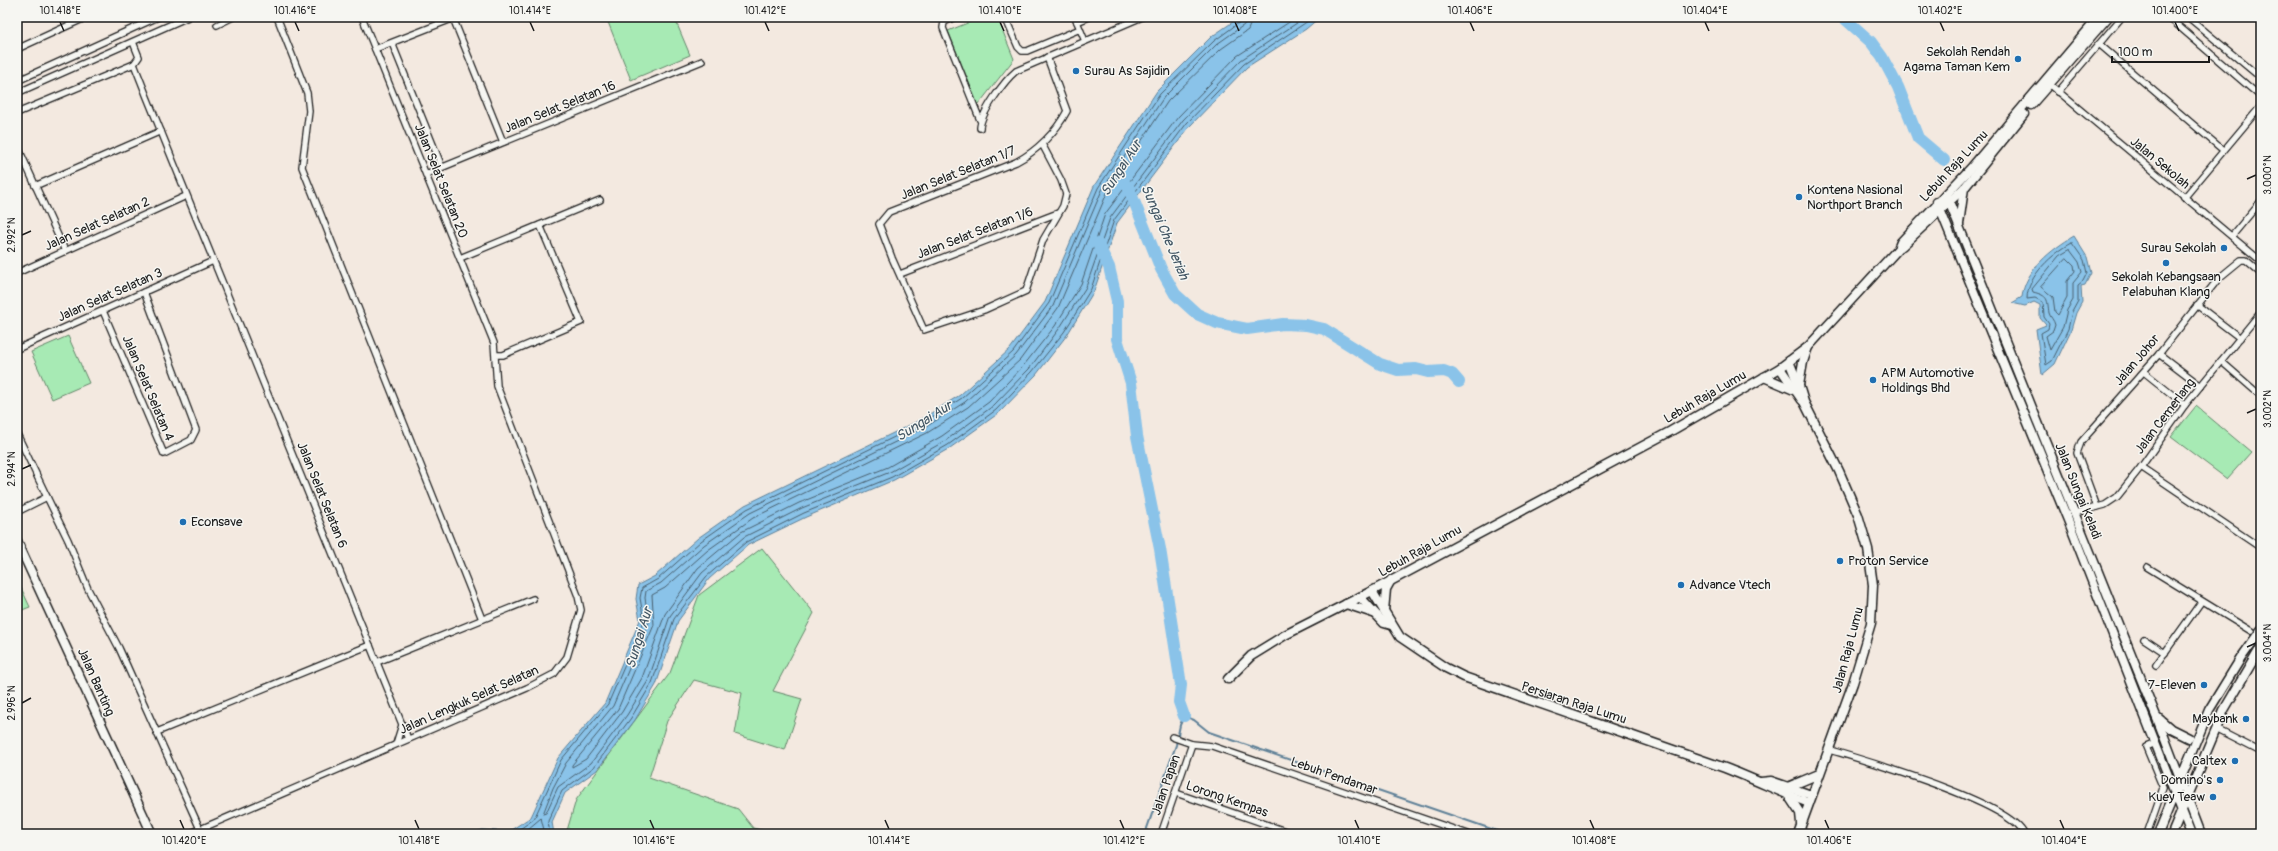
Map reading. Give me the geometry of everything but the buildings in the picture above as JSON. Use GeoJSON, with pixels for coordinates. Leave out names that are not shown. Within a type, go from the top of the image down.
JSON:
{"type":"FeatureCollection","features":[{"type":"Feature","properties":{"kind":"street"},"geometry":{"type":"LineString","coordinates":[[17,49],[87,17]]}},
{"type":"Feature","properties":{"kind":"street"},"geometry":{"type":"LineString","coordinates":[[17,81],[158,17]]}},
{"type":"Feature","properties":{"kind":"street"},"geometry":{"type":"LineString","coordinates":[[17,93],[188,17]]}},
{"type":"Feature","properties":{"kind":"street"},"geometry":{"type":"LineString","coordinates":[[217,25],[234,17]]}},
{"type":"Feature","properties":{"kind":"street"},"geometry":{"type":"LineString","coordinates":[[277,17],[306,93],[308,111],[302,167],[482,619]]}},
{"type":"Feature","properties":{"kind":"street","name":"Jalan Selat Selatan 20"},"geometry":{"type":"LineString","coordinates":[[362,17],[494,343],[496,355]]}},
{"type":"Feature","properties":{"kind":"street"},"geometry":{"type":"LineString","coordinates":[[954,17],[944,22],[943,28],[980,120],[980,128]]}},
{"type":"Feature","properties":{"kind":"street"},"geometry":{"type":"LineString","coordinates":[[1005,17],[1018,47],[1022,51],[1027,51],[1080,29]]}},
{"type":"Feature","properties":{"kind":"street"},"geometry":{"type":"LineString","coordinates":[[1085,41],[1076,19],[1089,17]]}},
{"type":"Feature","properties":{"kind":"street"},"geometry":{"type":"LineString","coordinates":[[980,120],[1010,75],[1016,71],[1142,17]]}},
{"type":"Feature","properties":{"kind":"street","name":"Lebuh Raja Lumu"},"geometry":{"type":"LineString","coordinates":[[1939,206],[1949,202],[1965,187],[2098,17]]}},
{"type":"Feature","properties":{"kind":"street","name":"Lebuh Raja Lumu"},"geometry":{"type":"LineString","coordinates":[[1228,679],[1258,650],[1372,591],[1391,579],[1667,433],[1780,368],[1808,347],[1898,248],[1906,244],[1939,206],[1946,194],[2108,17]]}},
{"type":"Feature","properties":{"kind":"street"},"geometry":{"type":"LineString","coordinates":[[2058,92],[2122,17]]}},
{"type":"Feature","properties":{"kind":"street"},"geometry":{"type":"LineString","coordinates":[[2168,17],[2261,97]]}},
{"type":"Feature","properties":{"kind":"street"},"geometry":{"type":"LineString","coordinates":[[2188,17],[2261,78]]}},
{"type":"Feature","properties":{"kind":"street"},"geometry":{"type":"LineString","coordinates":[[375,49],[455,18],[503,142]]}},
{"type":"Feature","properties":{"kind":"street"},"geometry":{"type":"LineString","coordinates":[[17,112],[134,64],[139,57],[133,42]]}},
{"type":"Feature","properties":{"kind":"street"},"geometry":{"type":"LineString","coordinates":[[392,43],[442,167]]}},
{"type":"Feature","properties":{"kind":"street"},"geometry":{"type":"LineString","coordinates":[[2099,44],[2223,150]]}},
{"type":"Feature","properties":{"kind":"street","name":"Jalan Selat Selatan 1/7"},"geometry":{"type":"LineString","coordinates":[[900,274],[880,230],[881,220],[889,212],[1028,156],[1042,144],[1067,111],[1047,57]]}},
{"type":"Feature","properties":{"kind":"street","name":"Jalan Selat Selatan 16"},"geometry":{"type":"LineString","coordinates":[[426,174],[702,62]]}},
{"type":"Feature","properties":{"kind":"street","name":"Jalan Selat Selatan 6"},"geometry":{"type":"LineString","coordinates":[[134,64],[186,196],[408,739]]}},
{"type":"Feature","properties":{"kind":"street","name":"Jalan Sekolah"},"geometry":{"type":"LineString","coordinates":[[2047,83],[2184,198],[2232,236],[2261,262]]}},
{"type":"Feature","properties":{"kind":"street"},"geometry":{"type":"LineString","coordinates":[[2184,198],[2261,106]]}},
{"type":"Feature","properties":{"kind":"street"},"geometry":{"type":"LineString","coordinates":[[35,186],[161,131]]}},
{"type":"Feature","properties":{"kind":"street"},"geometry":{"type":"LineString","coordinates":[[900,274],[924,330],[984,310],[1026,291],[1043,240],[1063,206],[1066,194],[1061,180],[1042,144]]}},
{"type":"Feature","properties":{"kind":"street"},"geometry":{"type":"LineString","coordinates":[[17,145],[65,251]]}},
{"type":"Feature","properties":{"kind":"street"},"geometry":{"type":"LineString","coordinates":[[1959,226],[1965,187]]}},
{"type":"Feature","properties":{"kind":"street","name":"Jalan Sungai Keladi"},"geometry":{"type":"LineString","coordinates":[[1946,194],[2075,513],[2155,715],[2200,834]]}},
{"type":"Feature","properties":{"kind":"street","name":"Jalan Selat Selatan 2"},"geometry":{"type":"LineString","coordinates":[[17,273],[186,196]]}},
{"type":"Feature","properties":{"kind":"street"},"geometry":{"type":"LineString","coordinates":[[460,258],[600,200]]}},
{"type":"Feature","properties":{"kind":"street"},"geometry":{"type":"LineString","coordinates":[[2232,236],[2261,201]]}},
{"type":"Feature","properties":{"kind":"street","name":"Jalan Sungai Keladi"},"geometry":{"type":"LineString","coordinates":[[1939,206],[2070,525],[2191,834]]}},
{"type":"Feature","properties":{"kind":"street","name":"Jalan Selat Selatan 1/6"},"geometry":{"type":"LineString","coordinates":[[900,274],[1058,213]]}},
{"type":"Feature","properties":{"kind":"street"},"geometry":{"type":"LineString","coordinates":[[496,355],[503,355],[581,322],[540,225]]}},
{"type":"Feature","properties":{"kind":"street","name":"Jalan Johor"},"geometry":{"type":"LineString","coordinates":[[2097,507],[2080,465],[2078,448],[2159,354],[2219,278],[2241,260],[2246,260],[2261,273]]}},
{"type":"Feature","properties":{"kind":"street","name":"Jalan Selat Selatan 3"},"geometry":{"type":"LineString","coordinates":[[17,349],[213,261]]}},
{"type":"Feature","properties":{"kind":"street","name":"Jalan Selat Selatan 4"},"geometry":{"type":"LineString","coordinates":[[103,311],[164,454],[192,440],[196,430],[144,292]]}},
{"type":"Feature","properties":{"kind":"street"},"geometry":{"type":"LineString","coordinates":[[2197,305],[2240,338]]}},
{"type":"Feature","properties":{"kind":"street","name":"Jalan Cemerlang"},"geometry":{"type":"LineString","coordinates":[[2075,513],[2105,505],[2117,497],[2141,467],[2185,405],[2261,312]]}},
{"type":"Feature","properties":{"kind":"street"},"geometry":{"type":"LineString","coordinates":[[1797,388],[1808,347]]}},
{"type":"Feature","properties":{"kind":"street"},"geometry":{"type":"LineString","coordinates":[[2159,354],[2200,386]]}},
{"type":"Feature","properties":{"kind":"street","name":"Jalan Lengkuk Selat Selatan"},"geometry":{"type":"LineString","coordinates":[[189,834],[554,674],[567,657],[581,610],[578,596],[496,386],[496,355]]}},
{"type":"Feature","properties":{"kind":"street"},"geometry":{"type":"LineString","coordinates":[[1789,361],[1797,388]]}},
{"type":"Feature","properties":{"kind":"street"},"geometry":{"type":"LineString","coordinates":[[2221,361],[2261,396]]}},
{"type":"Feature","properties":{"kind":"street"},"geometry":{"type":"LineString","coordinates":[[1780,368],[1797,388]]}},
{"type":"Feature","properties":{"kind":"street"},"geometry":{"type":"LineString","coordinates":[[2144,372],[2185,405]]}},
{"type":"Feature","properties":{"kind":"street"},"geometry":{"type":"LineString","coordinates":[[1764,377],[1797,388]]}},
{"type":"Feature","properties":{"kind":"street","name":"Jalan Raja Lumu"},"geometry":{"type":"LineString","coordinates":[[1797,388],[1839,471],[1858,515],[1868,549],[1873,585],[1870,623],[1830,750],[1819,774],[1798,834]]}},
{"type":"Feature","properties":{"kind":"street"},"geometry":{"type":"LineString","coordinates":[[17,434],[68,540],[88,590],[119,648],[200,829]]}},
{"type":"Feature","properties":{"kind":"street"},"geometry":{"type":"LineString","coordinates":[[2141,467],[2261,548]]}},
{"type":"Feature","properties":{"kind":"street"},"geometry":{"type":"LineString","coordinates":[[17,512],[47,498]]}},
{"type":"Feature","properties":{"kind":"street","name":"Jalan Banting"},"geometry":{"type":"LineString","coordinates":[[17,541],[152,834]]}},
{"type":"Feature","properties":{"kind":"street"},"geometry":{"type":"LineString","coordinates":[[2147,567],[2201,602],[2251,631]]}},
{"type":"Feature","properties":{"kind":"street"},"geometry":{"type":"LineString","coordinates":[[1384,611],[1386,589],[1391,579]]}},
{"type":"Feature","properties":{"kind":"street"},"geometry":{"type":"LineString","coordinates":[[1360,597],[1384,623],[1392,625],[1390,618],[1372,591]]}},
{"type":"Feature","properties":{"kind":"street"},"geometry":{"type":"LineString","coordinates":[[377,662],[533,599]]}},
{"type":"Feature","properties":{"kind":"street"},"geometry":{"type":"LineString","coordinates":[[2156,665],[2201,602]]}},
{"type":"Feature","properties":{"kind":"street"},"geometry":{"type":"LineString","coordinates":[[1346,604],[1376,614]]}},
{"type":"Feature","properties":{"kind":"street","name":"Persiaran Raja Lumu"},"geometry":{"type":"LineString","coordinates":[[1392,625],[1406,642],[1446,668],[1464,677],[1761,782],[1771,781],[1788,791],[1810,799]]}},
{"type":"Feature","properties":{"kind":"street"},"geometry":{"type":"LineString","coordinates":[[2158,834],[2209,710],[2241,658],[2261,630]]}},
{"type":"Feature","properties":{"kind":"street"},"geometry":{"type":"LineString","coordinates":[[2144,638],[2164,653]]}},
{"type":"Feature","properties":{"kind":"street"},"geometry":{"type":"LineString","coordinates":[[157,732],[370,645]]}},
{"type":"Feature","properties":{"kind":"street"},"geometry":{"type":"LineString","coordinates":[[2172,834],[2216,729],[2238,684],[2261,647]]}},
{"type":"Feature","properties":{"kind":"street"},"geometry":{"type":"LineString","coordinates":[[2155,715],[2171,729],[2189,738]]}},
{"type":"Feature","properties":{"kind":"street"},"geometry":{"type":"LineString","coordinates":[[396,744],[403,726],[416,735]]}},
{"type":"Feature","properties":{"kind":"street"},"geometry":{"type":"LineString","coordinates":[[2216,729],[2261,752]]}},
{"type":"Feature","properties":{"kind":"street","name":"Lebuh Pendamar"},"geometry":{"type":"LineString","coordinates":[[1172,737],[1183,742],[1212,746],[1468,834]]}},
{"type":"Feature","properties":{"kind":"street"},"geometry":{"type":"LineString","coordinates":[[2147,834],[2163,788],[2146,748],[2156,742]]}},
{"type":"Feature","properties":{"kind":"street","name":"Jalan Papan"},"geometry":{"type":"LineString","coordinates":[[1161,834],[1192,744]]}},
{"type":"Feature","properties":{"kind":"street"},"geometry":{"type":"LineString","coordinates":[[1830,750],[1941,786],[2000,813],[2019,826],[2024,834]]}},
{"type":"Feature","properties":{"kind":"street"},"geometry":{"type":"LineString","coordinates":[[1801,824],[1800,814],[1788,791],[1819,774]]}},
{"type":"Feature","properties":{"kind":"street","name":"Lorong Kempas"},"geometry":{"type":"LineString","coordinates":[[1176,793],[1294,834]]}},
{"type":"Feature","properties":{"kind":"green space"},"geometry":{"type":"Polygon","coordinates":[[[606,17],[674,17],[690,55],[631,80],[606,17]]]}},
{"type":"Feature","properties":{"kind":"green space"},"geometry":{"type":"Polygon","coordinates":[[[982,17],[997,17],[1014,59],[978,105],[948,31],[982,17]]]}},
{"type":"Feature","properties":{"kind":"green space"},"geometry":{"type":"Polygon","coordinates":[[[68,336],[89,383],[52,399],[31,352],[68,336]]]}},
{"type":"Feature","properties":{"kind":"green space"},"geometry":{"type":"Polygon","coordinates":[[[2196,406],[2251,452],[2227,479],[2171,437],[2196,406]]]}},
{"type":"Feature","properties":{"kind":"green space"},"geometry":{"type":"Polygon","coordinates":[[[762,548],[814,613],[773,691],[802,699],[785,750],[735,734],[742,693],[694,680],[667,721],[649,778],[738,809],[753,828],[777,834],[566,834],[576,800],[670,673],[699,595],[762,548]]]}},
{"type":"Feature","properties":{"kind":"green space"},"geometry":{"type":"Polygon","coordinates":[[[17,579],[30,607],[17,612],[17,579]]]}},
{"type":"Feature","properties":{"kind":"water","name":"Sungai Aur"},"geometry":{"type":"Polygon","coordinates":[[[1240,17],[1320,17],[1306,29],[1247,67],[1190,126],[1117,223],[1094,291],[1067,335],[1036,375],[999,413],[950,448],[894,480],[806,517],[748,545],[709,579],[678,621],[656,685],[635,720],[597,770],[565,793],[552,822],[554,834],[470,834],[482,830],[508,832],[531,817],[558,758],[605,703],[640,620],[636,599],[638,585],[655,576],[698,538],[745,505],[920,420],[960,395],[1010,349],[1045,302],[1094,186],[1157,91],[1211,37],[1240,17]]]}},
{"type":"Feature","properties":{"kind":"water"},"geometry":{"type":"Polygon","coordinates":[[[2074,236],[2087,257],[2091,273],[2085,285],[2081,286],[2082,302],[2055,364],[2042,375],[2036,329],[2046,325],[2040,318],[2040,305],[2034,302],[2025,306],[2012,303],[2022,297],[2028,278],[2041,261],[2057,247],[2074,236]]]}},
{"type":"Feature","properties":{"kind":"waterway"},"geometry":{"type":"LineString","coordinates":[[1843,17],[1871,42],[1882,57],[1898,87],[1918,138],[1944,160]]}},
{"type":"Feature","properties":{"kind":"waterway","name":"Sungai Che Jeriah"},"geometry":{"type":"LineString","coordinates":[[1128,186],[1161,269],[1175,294],[1197,314],[1217,323],[1247,329],[1283,324],[1306,325],[1324,329],[1380,364],[1398,370],[1416,369],[1428,372],[1444,371],[1452,374],[1459,382]]}},
{"type":"Feature","properties":{"kind":"waterway"},"geometry":{"type":"LineString","coordinates":[[1098,244],[1109,267],[1117,301],[1117,339],[1131,383],[1137,436],[1160,549],[1181,685],[1179,702],[1184,716]]}},
{"type":"Feature","properties":{"kind":"waterway"},"geometry":{"type":"LineString","coordinates":[[1145,834],[1176,745],[1180,725],[1184,716],[1194,720],[1209,732],[1506,834]]}},
{"type":"Feature","properties":{"kind":"place","name":"Sekolah Rendah Agama Taman Kem"},"geometry":{"type":"Point","coordinates":[2018,59]}},
{"type":"Feature","properties":{"kind":"place","name":"Surau As Sajidin"},"geometry":{"type":"Point","coordinates":[1076,71]}},
{"type":"Feature","properties":{"kind":"place","name":"Kontena Nasional Northport Branch"},"geometry":{"type":"Point","coordinates":[1799,197]}},
{"type":"Feature","properties":{"kind":"place","name":"Surau Sekolah"},"geometry":{"type":"Point","coordinates":[2224,248]}},
{"type":"Feature","properties":{"kind":"place","name":"Sekolah Kebangsaan Pelabuhan Klang"},"geometry":{"type":"Point","coordinates":[2166,263]}},
{"type":"Feature","properties":{"kind":"place","name":"APM Automotive Holdings Bhd"},"geometry":{"type":"Point","coordinates":[1873,380]}},
{"type":"Feature","properties":{"kind":"place","name":"Econsave"},"geometry":{"type":"Point","coordinates":[183,522]}},
{"type":"Feature","properties":{"kind":"place","name":"Proton Service"},"geometry":{"type":"Point","coordinates":[1840,561]}},
{"type":"Feature","properties":{"kind":"place","name":"Advance Vtech"},"geometry":{"type":"Point","coordinates":[1681,585]}},
{"type":"Feature","properties":{"kind":"place","name":"7-Eleven"},"geometry":{"type":"Point","coordinates":[2204,685]}},
{"type":"Feature","properties":{"kind":"place","name":"Maybank"},"geometry":{"type":"Point","coordinates":[2246,719]}},
{"type":"Feature","properties":{"kind":"place","name":"Caltex"},"geometry":{"type":"Point","coordinates":[2235,761]}},
{"type":"Feature","properties":{"kind":"place","name":"Domino's"},"geometry":{"type":"Point","coordinates":[2220,780]}},
{"type":"Feature","properties":{"kind":"place","name":"Kuey Teaw"},"geometry":{"type":"Point","coordinates":[2213,797]}}]}
